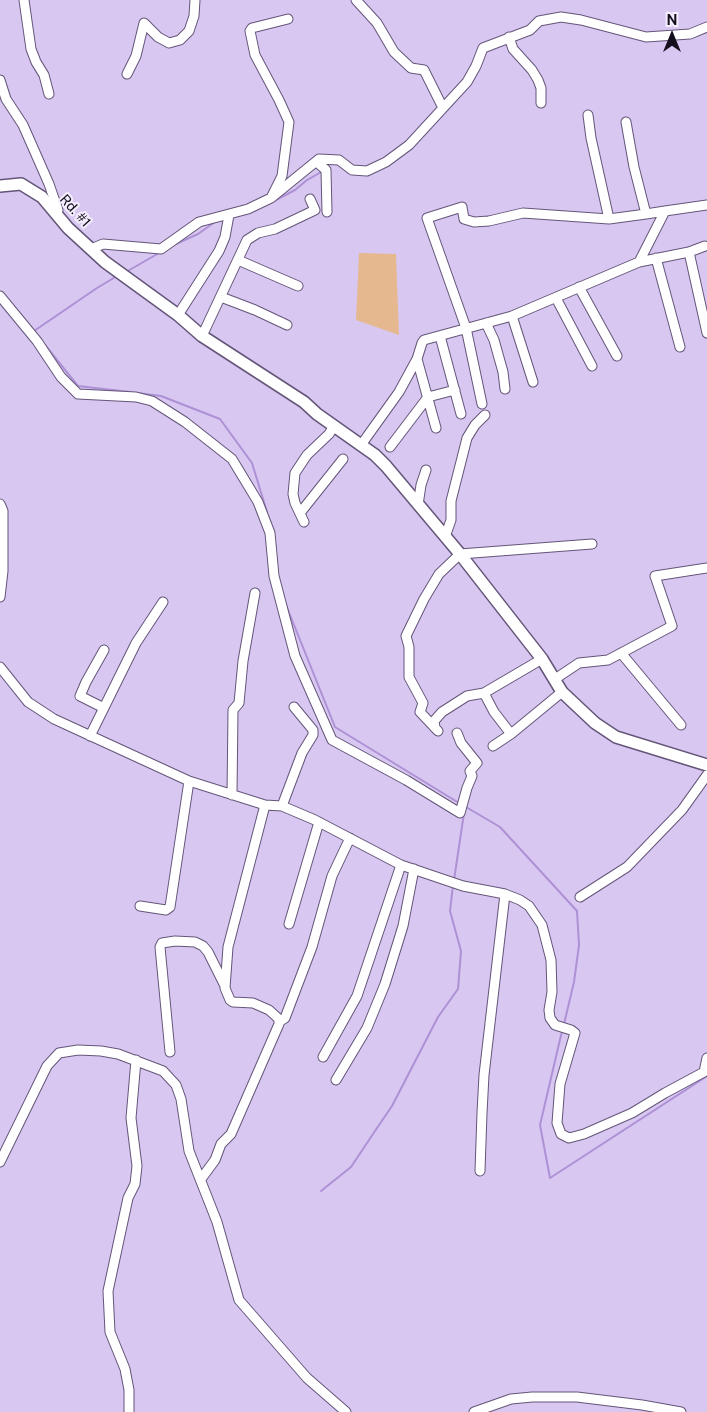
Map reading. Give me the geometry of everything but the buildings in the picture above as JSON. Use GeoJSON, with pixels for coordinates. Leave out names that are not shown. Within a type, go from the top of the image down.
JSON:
{"type":"FeatureCollection","features":[{"type":"Feature","properties":{"kind":"main road","name":"Rd. #1"},"geometry":{"type":"LineString","coordinates":[[0,186],[22,184],[42,197],[68,228],[122,276],[178,315],[202,336],[304,402],[386,466],[460,554],[542,659],[562,692],[595,723],[616,737],[707,765]]}},
{"type":"Feature","properties":{"kind":"street"},"geometry":{"type":"LineString","coordinates":[[24,0],[31,49],[44,75],[48,94]]}},
{"type":"Feature","properties":{"kind":"street"},"geometry":{"type":"LineString","coordinates":[[127,74],[136,56],[144,24],[158,37],[169,43],[180,40],[188,31],[194,16],[196,0]]}},
{"type":"Feature","properties":{"kind":"street"},"geometry":{"type":"LineString","coordinates":[[356,0],[377,22],[394,52],[411,68],[424,70],[443,108]]}},
{"type":"Feature","properties":{"kind":"street"},"geometry":{"type":"LineString","coordinates":[[91,249],[103,244],[161,249],[199,222],[248,209],[271,198],[318,159],[339,160],[352,170],[367,171],[386,162],[409,146],[467,82],[483,48],[530,30],[539,21],[561,17],[599,23],[646,37],[690,34],[707,27]]}},
{"type":"Feature","properties":{"kind":"street"},"geometry":{"type":"LineString","coordinates":[[271,198],[282,176],[289,122],[280,100],[254,55],[250,31],[252,28],[288,19]]}},
{"type":"Feature","properties":{"kind":"street"},"geometry":{"type":"LineString","coordinates":[[509,37],[513,49],[532,70],[538,80],[541,88],[541,103]]}},
{"type":"Feature","properties":{"kind":"street"},"geometry":{"type":"LineString","coordinates":[[0,80],[6,99],[23,126],[48,184],[58,210],[57,214]]}},
{"type":"Feature","properties":{"kind":"street"},"geometry":{"type":"LineString","coordinates":[[588,115],[591,138],[609,218]]}},
{"type":"Feature","properties":{"kind":"street"},"geometry":{"type":"LineString","coordinates":[[626,122],[634,167],[646,214]]}},
{"type":"Feature","properties":{"kind":"street"},"geometry":{"type":"LineString","coordinates":[[318,159],[319,164],[326,170],[327,212]]}},
{"type":"Feature","properties":{"kind":"street"},"geometry":{"type":"LineString","coordinates":[[202,336],[247,240],[258,233],[275,230],[315,210],[310,200]]}},
{"type":"Feature","properties":{"kind":"street"},"geometry":{"type":"LineString","coordinates":[[482,404],[466,328],[427,218],[462,207],[464,218],[474,222],[523,213],[609,218],[707,205]]}},
{"type":"Feature","properties":{"kind":"street"},"geometry":{"type":"LineString","coordinates":[[639,262],[665,211]]}},
{"type":"Feature","properties":{"kind":"street"},"geometry":{"type":"LineString","coordinates":[[178,315],[219,251],[225,237],[229,215]]}},
{"type":"Feature","properties":{"kind":"street"},"geometry":{"type":"LineString","coordinates":[[361,445],[399,392],[424,340],[512,316],[639,262],[689,252],[705,246]]}},
{"type":"Feature","properties":{"kind":"street"},"geometry":{"type":"LineString","coordinates":[[689,252],[707,333]]}},
{"type":"Feature","properties":{"kind":"street"},"geometry":{"type":"LineString","coordinates":[[656,258],[680,347]]}},
{"type":"Feature","properties":{"kind":"street"},"geometry":{"type":"LineString","coordinates":[[238,260],[298,286]]}},
{"type":"Feature","properties":{"kind":"street"},"geometry":{"type":"LineString","coordinates":[[579,287],[617,356]]}},
{"type":"Feature","properties":{"kind":"street"},"geometry":{"type":"LineString","coordinates":[[0,296],[37,341],[61,378],[78,394],[136,397],[152,400],[185,422],[232,459],[258,502],[270,533],[274,576],[295,656],[332,740],[406,780],[460,813],[472,776],[470,772],[477,763],[465,748],[457,733]]}},
{"type":"Feature","properties":{"kind":"street"},"geometry":{"type":"LineString","coordinates":[[221,297],[286,325]]}},
{"type":"Feature","properties":{"kind":"street"},"geometry":{"type":"LineString","coordinates":[[556,298],[592,366]]}},
{"type":"Feature","properties":{"kind":"street"},"geometry":{"type":"LineString","coordinates":[[512,316],[533,382]]}},
{"type":"Feature","properties":{"kind":"street"},"geometry":{"type":"LineString","coordinates":[[486,323],[494,340],[506,389]]}},
{"type":"Feature","properties":{"kind":"street"},"geometry":{"type":"LineString","coordinates":[[440,336],[461,414]]}},
{"type":"Feature","properties":{"kind":"street"},"geometry":{"type":"LineString","coordinates":[[417,358],[436,428]]}},
{"type":"Feature","properties":{"kind":"street"},"geometry":{"type":"LineString","coordinates":[[390,447],[428,398],[455,390]]}},
{"type":"Feature","properties":{"kind":"street"},"geometry":{"type":"LineString","coordinates":[[445,536],[451,520],[451,501],[467,438],[475,424],[485,415]]}},
{"type":"Feature","properties":{"kind":"street"},"geometry":{"type":"LineString","coordinates":[[334,426],[329,434],[314,446],[295,473],[293,494],[302,518],[343,460]]}},
{"type":"Feature","properties":{"kind":"street"},"geometry":{"type":"LineString","coordinates":[[418,505],[421,485],[426,470]]}},
{"type":"Feature","properties":{"kind":"street"},"geometry":{"type":"LineString","coordinates":[[0,504],[3,510],[3,571],[0,598]]}},
{"type":"Feature","properties":{"kind":"street"},"geometry":{"type":"LineString","coordinates":[[542,659],[484,693],[467,696],[442,712],[434,721],[436,729],[420,712],[423,703],[409,677],[409,647],[406,636],[424,600],[440,574],[460,554],[592,544]]}},
{"type":"Feature","properties":{"kind":"street"},"geometry":{"type":"LineString","coordinates":[[555,679],[579,663],[608,660],[672,626],[655,576],[707,568]]}},
{"type":"Feature","properties":{"kind":"street"},"geometry":{"type":"LineString","coordinates":[[232,795],[233,710],[239,703],[243,661],[255,593]]}},
{"type":"Feature","properties":{"kind":"street"},"geometry":{"type":"LineString","coordinates":[[90,736],[136,643],[163,602]]}},
{"type":"Feature","properties":{"kind":"street"},"geometry":{"type":"LineString","coordinates":[[104,650],[80,696],[104,708]]}},
{"type":"Feature","properties":{"kind":"street"},"geometry":{"type":"LineString","coordinates":[[621,653],[681,726]]}},
{"type":"Feature","properties":{"kind":"street"},"geometry":{"type":"LineString","coordinates":[[0,667],[28,702],[54,719],[189,781],[265,805],[282,806],[319,822],[401,864],[454,882],[505,894],[529,906],[542,925],[551,960],[552,992],[549,1010],[550,1018],[555,1025],[575,1033],[560,1084],[558,1123],[561,1134],[569,1138],[575,1137],[632,1113],[704,1072],[707,1058]]}},
{"type":"Feature","properties":{"kind":"street"},"geometry":{"type":"LineString","coordinates":[[493,746],[511,734],[562,692]]}},
{"type":"Feature","properties":{"kind":"street"},"geometry":{"type":"LineString","coordinates":[[484,693],[494,712],[511,734]]}},
{"type":"Feature","properties":{"kind":"street"},"geometry":{"type":"LineString","coordinates":[[282,806],[293,774],[313,730],[294,707]]}},
{"type":"Feature","properties":{"kind":"street"},"geometry":{"type":"LineString","coordinates":[[580,897],[627,867],[682,810],[707,775]]}},
{"type":"Feature","properties":{"kind":"street"},"geometry":{"type":"LineString","coordinates":[[140,906],[166,910],[170,907],[189,781]]}},
{"type":"Feature","properties":{"kind":"street"},"geometry":{"type":"LineString","coordinates":[[225,988],[228,947],[265,805]]}},
{"type":"Feature","properties":{"kind":"street"},"geometry":{"type":"LineString","coordinates":[[290,924],[319,822]]}},
{"type":"Feature","properties":{"kind":"street"},"geometry":{"type":"LineString","coordinates":[[201,1179],[209,1170],[221,1144],[231,1134],[279,1022],[285,1018],[312,947],[332,876],[350,838]]}},
{"type":"Feature","properties":{"kind":"street"},"geometry":{"type":"LineString","coordinates":[[323,1057],[358,996],[401,864]]}},
{"type":"Feature","properties":{"kind":"street"},"geometry":{"type":"LineString","coordinates":[[336,1080],[367,1028],[385,984],[403,926],[414,869]]}},
{"type":"Feature","properties":{"kind":"street"},"geometry":{"type":"LineString","coordinates":[[480,1171],[484,1075],[505,894]]}},
{"type":"Feature","properties":{"kind":"street"},"geometry":{"type":"LineString","coordinates":[[170,1052],[160,947],[162,943],[175,941],[195,942],[203,946],[208,952],[230,1000],[233,1002],[253,1003],[269,1010],[279,1019],[279,1022]]}},
{"type":"Feature","properties":{"kind":"street"},"geometry":{"type":"LineString","coordinates":[[0,1162],[47,1066],[58,1053],[78,1050],[101,1051],[136,1060],[163,1071],[176,1085],[181,1099],[189,1151],[218,1222],[239,1300],[307,1378],[346,1412]]}},
{"type":"Feature","properties":{"kind":"street"},"geometry":{"type":"LineString","coordinates":[[129,1412],[129,1390],[125,1369],[108,1324],[108,1291],[128,1198],[135,1184],[137,1166],[131,1118],[136,1060]]}},
{"type":"Feature","properties":{"kind":"street"},"geometry":{"type":"LineString","coordinates":[[474,1412],[511,1399],[532,1397],[577,1398],[642,1405],[681,1412]]}},
{"type":"Feature","properties":{"kind":"shaded area"},"geometry":{"type":"Polygon","coordinates":[[[359,253],[396,254],[399,335],[356,320],[359,253]]]}},
{"type":"Feature","properties":{"kind":"waterway"},"geometry":{"type":"LineString","coordinates":[[274,201],[295,190],[307,180],[323,171]]}},
{"type":"Feature","properties":{"kind":"waterway"},"geometry":{"type":"LineString","coordinates":[[176,244],[198,234],[215,222]]}},
{"type":"Feature","properties":{"kind":"waterway"},"geometry":{"type":"LineString","coordinates":[[126,272],[159,253]]}},
{"type":"Feature","properties":{"kind":"waterway"},"geometry":{"type":"LineString","coordinates":[[34,331],[117,276]]}},
{"type":"Feature","properties":{"kind":"waterway"},"geometry":{"type":"LineString","coordinates":[[45,345],[78,386],[130,392]]}},
{"type":"Feature","properties":{"kind":"waterway"},"geometry":{"type":"LineString","coordinates":[[138,393],[161,396],[220,419],[252,463],[267,512]]}},
{"type":"Feature","properties":{"kind":"waterway"},"geometry":{"type":"LineString","coordinates":[[286,605],[335,727],[459,803]]}},
{"type":"Feature","properties":{"kind":"waterway"},"geometry":{"type":"LineString","coordinates":[[466,807],[500,827],[577,911],[579,945],[574,982],[564,1024]]}},
{"type":"Feature","properties":{"kind":"waterway"},"geometry":{"type":"LineString","coordinates":[[454,880],[464,813]]}},
{"type":"Feature","properties":{"kind":"waterway"},"geometry":{"type":"LineString","coordinates":[[321,1191],[351,1167],[392,1106],[438,1017],[458,989],[461,951],[450,911],[453,885]]}},
{"type":"Feature","properties":{"kind":"waterway"},"geometry":{"type":"LineString","coordinates":[[562,1031],[540,1125],[550,1178],[707,1076]]}}]}
